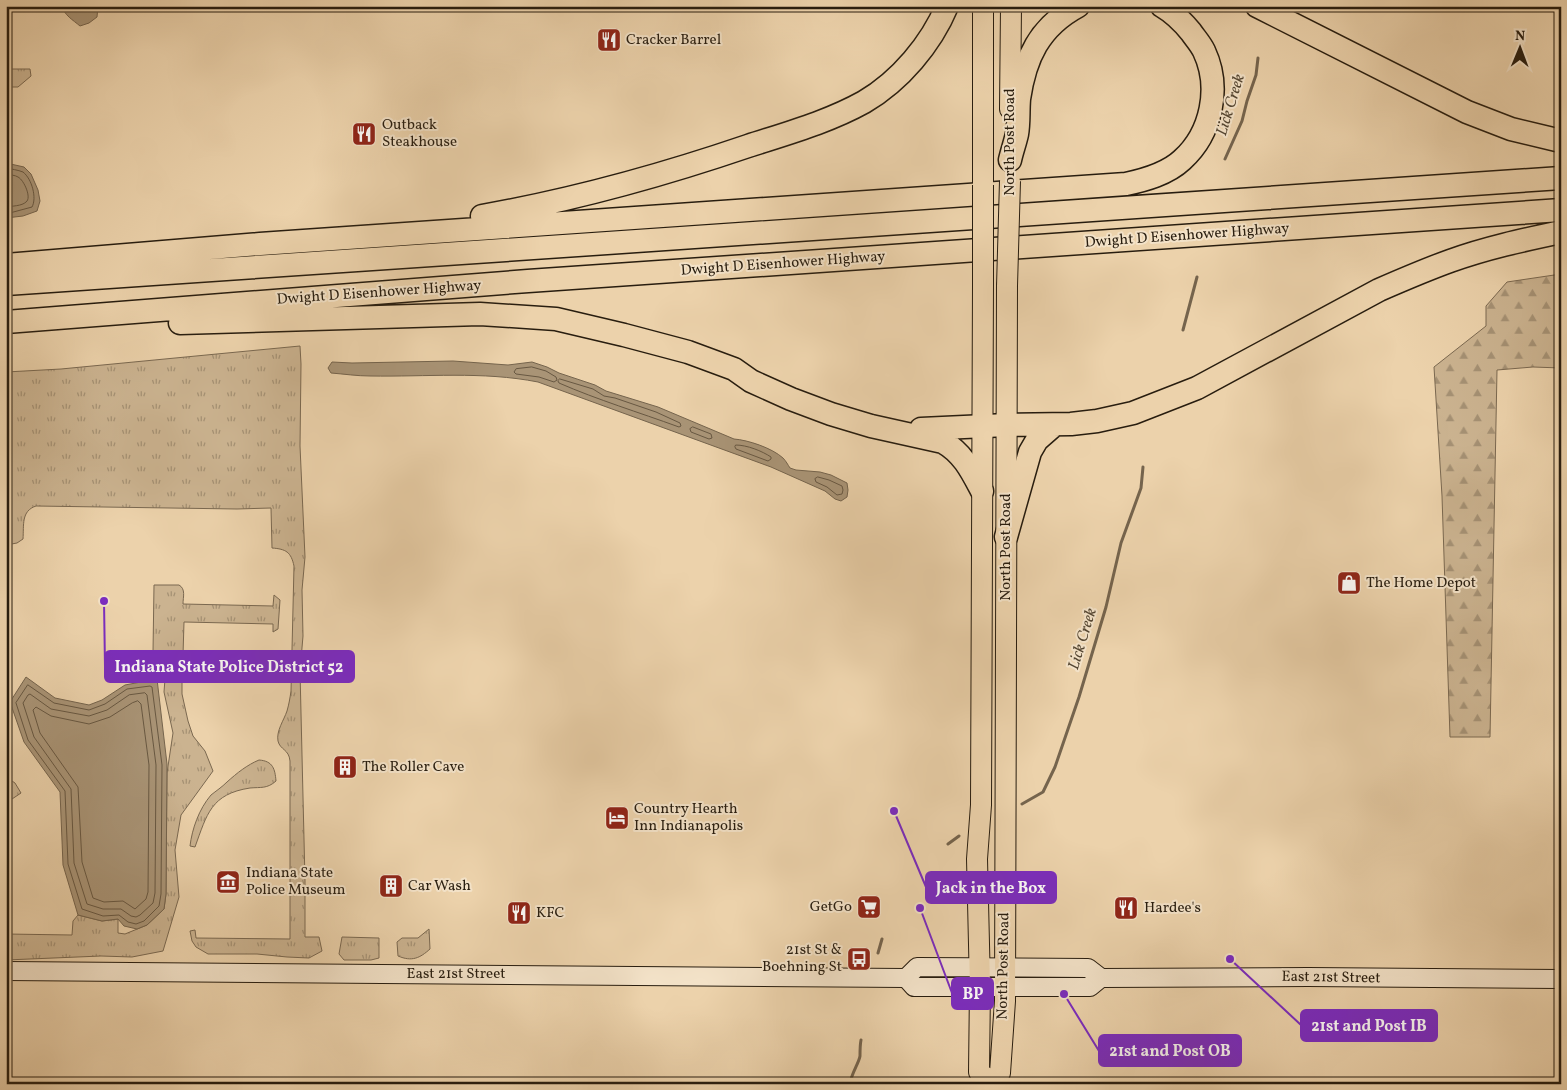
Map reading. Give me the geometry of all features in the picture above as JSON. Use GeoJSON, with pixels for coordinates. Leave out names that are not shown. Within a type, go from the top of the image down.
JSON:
{"type":"FeatureCollection","features":[{"type":"Feature","properties":{"kind":"highway"},"geometry":{"type":"LineString","coordinates":[[260,244],[474,218],[575,198],[687,167],[831,119],[866,101],[904,70],[930,38],[947,6]]}},
{"type":"Feature","properties":{"kind":"highway"},"geometry":{"type":"LineString","coordinates":[[1010,171],[1017,133],[1019,100],[1024,73],[1031,53],[1042,34],[1066,12],[1078,6]]}},
{"type":"Feature","properties":{"kind":"highway"},"geometry":{"type":"LineString","coordinates":[[6,265],[260,244],[1126,184],[1143,180],[1165,171],[1181,161],[1197,144],[1207,122],[1212,100],[1213,79],[1203,50],[1186,24],[1173,12],[1162,6]]}},
{"type":"Feature","properties":{"kind":"highway"},"geometry":{"type":"LineString","coordinates":[[1257,6],[1467,112],[1511,129],[1561,141]]}},
{"type":"Feature","properties":{"kind":"highway"},"geometry":{"type":"LineString","coordinates":[[6,284],[1561,178]]}},
{"type":"Feature","properties":{"kind":"highway","name":"Dwight D Eisenhower Highway"},"geometry":{"type":"LineString","coordinates":[[6,322],[528,281],[1561,210]]}},
{"type":"Feature","properties":{"kind":"highway"},"geometry":{"type":"LineString","coordinates":[[890,429],[1007,425],[1053,426],[1097,421],[1133,413],[1172,399],[1211,381],[1397,281],[1450,261],[1495,247],[1561,232]]}},
{"type":"Feature","properties":{"kind":"highway"},"geometry":{"type":"LineString","coordinates":[[6,333],[138,324],[444,314],[480,314],[556,320],[624,334],[688,352],[734,369],[751,381],[818,410],[871,426],[943,442],[952,447],[968,466],[982,492]]}},
{"type":"Feature","properties":{"kind":"highway"},"geometry":{"type":"LineString","coordinates":[[1006,537],[1030,452],[1037,440],[1053,426]]}},
{"type":"Feature","properties":{"kind":"main road","name":"North Post Road"},"geometry":{"type":"LineString","coordinates":[[983,6],[981,805],[977,859],[979,1072],[990,1082],[1000,1073],[1005,1000],[1007,286],[1011,6]]}},
{"type":"Feature","properties":{"kind":"main road"},"geometry":{"type":"LineString","coordinates":[[977,859],[1005,854]]}},
{"type":"Feature","properties":{"kind":"main road","name":"East 21st Street"},"geometry":{"type":"LineString","coordinates":[[6,971],[906,978],[917,967],[979,977],[1005,977],[1088,968],[1101,978],[1561,979]]}},
{"type":"Feature","properties":{"kind":"green space"},"geometry":{"type":"Polygon","coordinates":[[[6,69],[30,69],[31,76],[18,87],[6,87],[6,69]]]}},
{"type":"Feature","properties":{"kind":"green space"},"geometry":{"type":"Polygon","coordinates":[[[1561,274],[1561,368],[1533,367],[1497,370],[1490,737],[1450,737],[1442,496],[1434,367],[1486,326],[1486,306],[1507,282],[1561,274]]]}},
{"type":"Feature","properties":{"kind":"green space"},"geometry":{"type":"Polygon","coordinates":[[[300,346],[300,446],[305,557],[302,590],[303,636],[300,671],[305,937],[319,937],[322,951],[309,958],[257,954],[208,954],[196,947],[192,941],[190,931],[195,930],[196,938],[290,939],[290,761],[288,754],[279,744],[278,737],[279,729],[287,711],[291,691],[293,561],[287,552],[272,548],[271,508],[36,506],[31,508],[26,515],[23,539],[17,543],[6,545],[6,372],[61,369],[300,346]]]}},
{"type":"Feature","properties":{"kind":"green space"},"geometry":{"type":"Polygon","coordinates":[[[154,585],[179,585],[183,591],[183,604],[273,606],[274,595],[280,600],[278,629],[273,632],[273,624],[184,622],[183,655],[161,655],[161,653],[153,652],[154,585]]]}},
{"type":"Feature","properties":{"kind":"green space"},"geometry":{"type":"Polygon","coordinates":[[[165,679],[182,681],[182,694],[193,736],[205,751],[213,771],[181,815],[175,850],[179,897],[163,951],[132,957],[101,956],[6,960],[6,934],[72,935],[73,921],[78,915],[102,921],[118,919],[118,933],[125,934],[147,925],[164,909],[166,894],[167,773],[173,733],[164,692],[165,679]]]}},
{"type":"Feature","properties":{"kind":"green space"},"geometry":{"type":"Polygon","coordinates":[[[259,760],[267,762],[272,766],[276,781],[267,786],[237,791],[219,801],[207,815],[195,847],[190,846],[197,819],[211,795],[242,769],[259,760]]]}},
{"type":"Feature","properties":{"kind":"green space"},"geometry":{"type":"Polygon","coordinates":[[[6,777],[15,783],[21,793],[9,801],[9,805],[6,805],[6,777]]]}},
{"type":"Feature","properties":{"kind":"green space"},"geometry":{"type":"Polygon","coordinates":[[[429,929],[430,949],[423,955],[412,959],[398,956],[397,942],[402,938],[418,938],[429,929]]]}},
{"type":"Feature","properties":{"kind":"green space"},"geometry":{"type":"Polygon","coordinates":[[[342,937],[379,938],[379,958],[371,960],[344,960],[339,954],[342,937]]]}},
{"type":"Feature","properties":{"kind":"water"},"geometry":{"type":"Polygon","coordinates":[[[62,6],[98,6],[97,17],[89,23],[80,26],[67,15],[62,6]]]}},
{"type":"Feature","properties":{"kind":"water"},"geometry":{"type":"Polygon","coordinates":[[[6,163],[24,167],[31,174],[38,190],[40,201],[37,211],[23,216],[6,218],[6,163]]]}},
{"type":"Feature","properties":{"kind":"water"},"geometry":{"type":"Polygon","coordinates":[[[453,361],[508,365],[532,362],[547,367],[606,391],[658,407],[734,439],[766,448],[783,458],[790,468],[831,475],[847,483],[847,497],[841,501],[835,499],[825,491],[771,467],[538,382],[454,375],[360,376],[331,373],[328,368],[332,362],[453,361]]]}},
{"type":"Feature","properties":{"kind":"water"},"geometry":{"type":"Polygon","coordinates":[[[26,677],[55,698],[89,705],[102,700],[125,685],[157,679],[167,764],[166,894],[164,909],[147,925],[137,929],[124,926],[118,919],[102,921],[78,915],[63,865],[60,792],[24,742],[10,702],[26,677]]]}},
{"type":"Feature","properties":{"kind":"waterway","name":"Lick Creek"},"geometry":{"type":"LineString","coordinates":[[1225,159],[1242,121],[1256,75],[1258,58]]}},
{"type":"Feature","properties":{"kind":"waterway","name":"Lick Creek"},"geometry":{"type":"LineString","coordinates":[[1183,330],[1197,277]]}},
{"type":"Feature","properties":{"kind":"waterway","name":"Lick Creek"},"geometry":{"type":"LineString","coordinates":[[1022,804],[1043,792],[1055,767],[1079,697],[1106,607],[1121,543],[1141,488],[1143,467]]}},
{"type":"Feature","properties":{"kind":"waterway","name":"Lick Creek"},"geometry":{"type":"LineString","coordinates":[[948,844],[959,836]]}},
{"type":"Feature","properties":{"kind":"waterway","name":"Lick Creek"},"geometry":{"type":"LineString","coordinates":[[878,953],[882,939]]}},
{"type":"Feature","properties":{"kind":"waterway","name":"Lick Creek"},"geometry":{"type":"LineString","coordinates":[[850,1084],[860,1056],[861,1040]]}},
{"type":"Feature","properties":{"kind":"place","name":"Cracker Barrel"},"geometry":{"type":"Point","coordinates":[609,40]}},
{"type":"Feature","properties":{"kind":"place","name":"Outback Steakhouse"},"geometry":{"type":"Point","coordinates":[364,134]}},
{"type":"Feature","properties":{"kind":"place","name":"The Home Depot"},"geometry":{"type":"Point","coordinates":[1349,583]}},
{"type":"Feature","properties":{"kind":"place","name":"Indiana State Police District 52"},"geometry":{"type":"Point","coordinates":[104,601]}},
{"type":"Feature","properties":{"kind":"place","name":"The Roller Cave"},"geometry":{"type":"Point","coordinates":[345,767]}},
{"type":"Feature","properties":{"kind":"place","name":"Jack in the Box"},"geometry":{"type":"Point","coordinates":[894,811]}},
{"type":"Feature","properties":{"kind":"place","name":"Country Hearth Inn Indianapolis"},"geometry":{"type":"Point","coordinates":[617,818]}},
{"type":"Feature","properties":{"kind":"place","name":"Indiana State Police Museum"},"geometry":{"type":"Point","coordinates":[228,882]}},
{"type":"Feature","properties":{"kind":"place","name":"Car Wash"},"geometry":{"type":"Point","coordinates":[391,886]}},
{"type":"Feature","properties":{"kind":"place","name":"GetGo"},"geometry":{"type":"Point","coordinates":[869,907]}},
{"type":"Feature","properties":{"kind":"place","name":"BP"},"geometry":{"type":"Point","coordinates":[920,908]}},
{"type":"Feature","properties":{"kind":"place","name":"Hardee's"},"geometry":{"type":"Point","coordinates":[1126,908]}},
{"type":"Feature","properties":{"kind":"place","name":"KFC"},"geometry":{"type":"Point","coordinates":[519,913]}},
{"type":"Feature","properties":{"kind":"place","name":"21st St & Boehning St"},"geometry":{"type":"Point","coordinates":[859,959]}},
{"type":"Feature","properties":{"kind":"place","name":"21st and Post IB"},"geometry":{"type":"Point","coordinates":[1230,959]}},
{"type":"Feature","properties":{"kind":"place","name":"21st and Post OB"},"geometry":{"type":"Point","coordinates":[1064,994]}}]}
